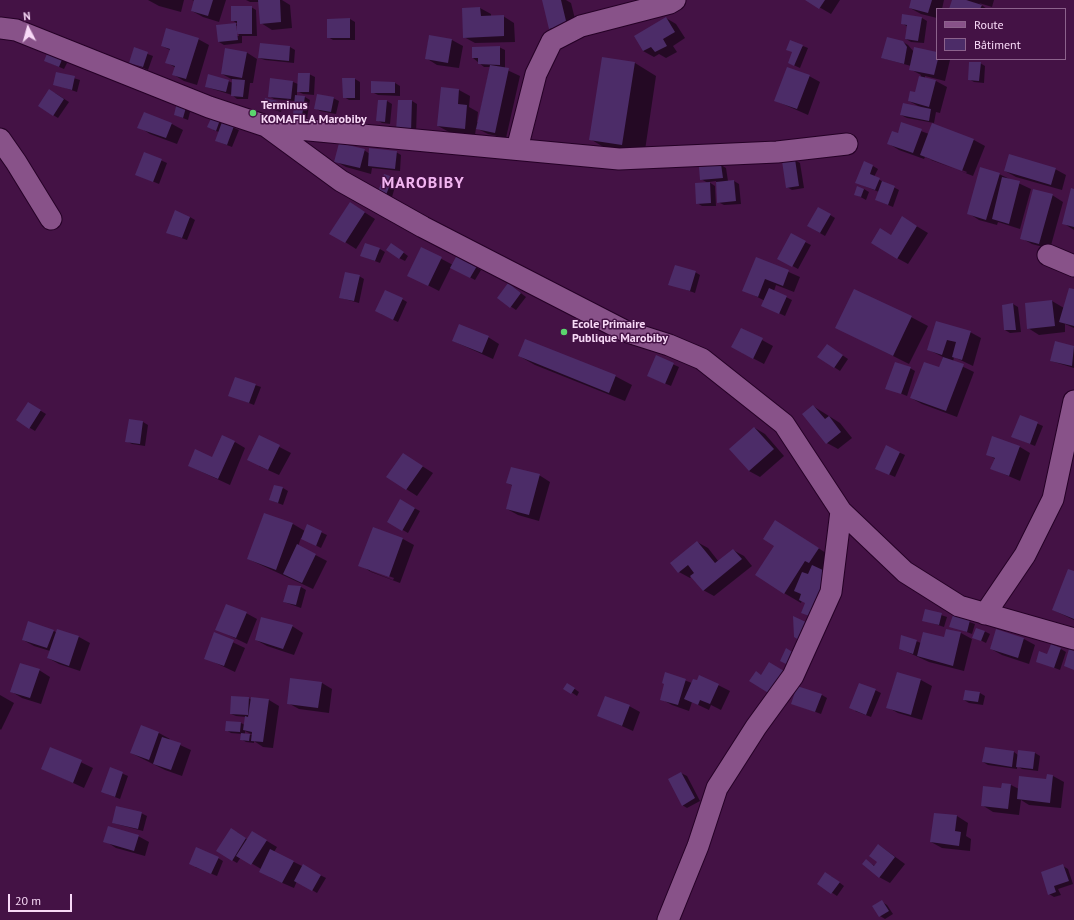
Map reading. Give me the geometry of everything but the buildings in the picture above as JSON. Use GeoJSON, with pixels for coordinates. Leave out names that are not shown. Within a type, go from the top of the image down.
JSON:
{"type":"FeatureCollection","features":[{"type":"Feature","properties":{"kind":"street"},"geometry":{"type":"LineString","coordinates":[[517,149],[536,74],[552,41],[581,26],[670,3],[675,0]]}},
{"type":"Feature","properties":{"kind":"street"},"geometry":{"type":"LineString","coordinates":[[0,28],[16,30],[209,107],[266,126],[619,159],[777,152],[847,144]]}},
{"type":"Feature","properties":{"kind":"street"},"geometry":{"type":"LineString","coordinates":[[266,126],[341,181],[423,227],[625,331],[669,345],[702,359],[784,424],[841,511],[905,572],[959,606],[1074,639]]}},
{"type":"Feature","properties":{"kind":"street"},"geometry":{"type":"LineString","coordinates":[[0,139],[51,219]]}},
{"type":"Feature","properties":{"kind":"street"},"geometry":{"type":"LineString","coordinates":[[1048,255],[1074,266]]}},
{"type":"Feature","properties":{"kind":"street"},"geometry":{"type":"LineString","coordinates":[[985,614],[1025,554],[1053,499],[1074,401]]}},
{"type":"Feature","properties":{"kind":"street"},"geometry":{"type":"LineString","coordinates":[[668,920],[698,846],[717,788],[756,727],[794,676],[831,592],[841,511]]}},
{"type":"Feature","properties":{"kind":"place","name":"Terminus KOMAFILA Marobiby"},"geometry":{"type":"Point","coordinates":[253,113]}},
{"type":"Feature","properties":{"kind":"place","name":"Ecole Primaire Publique Marobiby"},"geometry":{"type":"Point","coordinates":[564,332]}},
{"type":"Feature","properties":{"kind":"district","name":"MAROBIBY"},"geometry":{"type":"Point","coordinates":[423,183]}}]}
